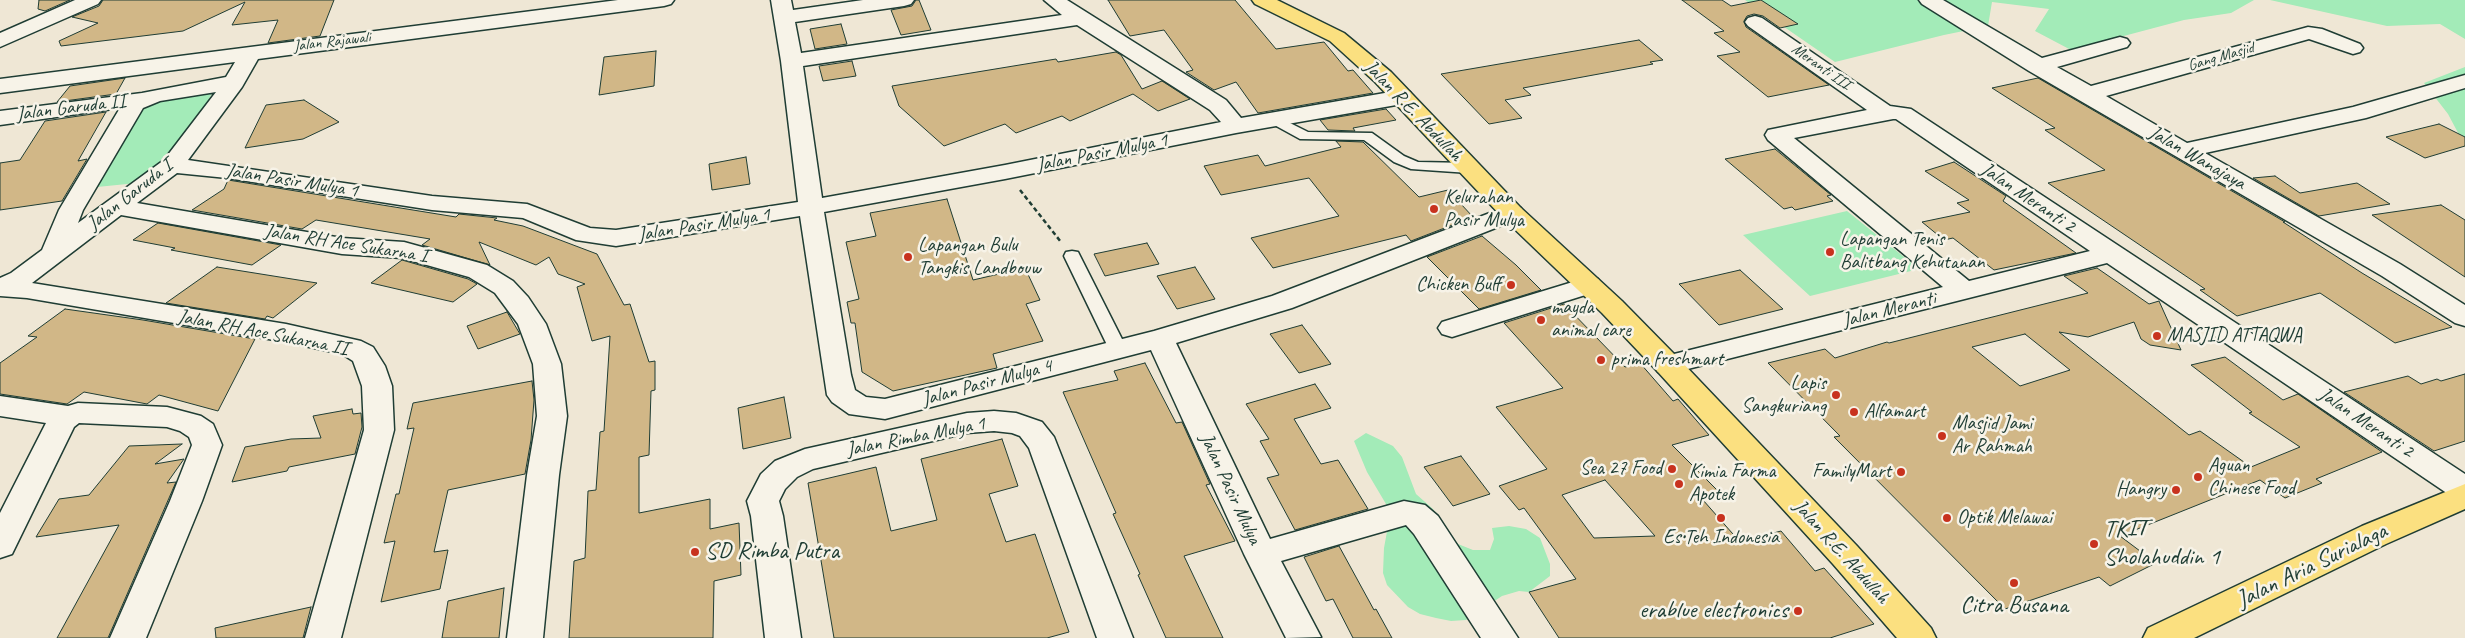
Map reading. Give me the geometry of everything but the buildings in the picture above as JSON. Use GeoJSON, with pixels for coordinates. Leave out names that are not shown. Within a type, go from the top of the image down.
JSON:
{"type":"FeatureCollection","features":[{"type":"Feature","properties":{"kind":"main road","name":"Jalan R.E. Abdullah"},"geometry":{"type":"LineString","coordinates":[[1262,0],[1336,37],[1383,77],[1512,213],[1589,285],[1668,365],[1845,555],[1918,638]]}},
{"type":"Feature","properties":{"kind":"main road","name":"Jalan Aria Surialaga"},"geometry":{"type":"LineString","coordinates":[[2161,638],[2374,535],[2465,496]]}},
{"type":"Feature","properties":{"kind":"street"},"geometry":{"type":"LineString","coordinates":[[0,41],[91,0]]}},
{"type":"Feature","properties":{"kind":"street","name":"Jalan Rajawali"},"geometry":{"type":"LineString","coordinates":[[0,86],[664,0]]}},
{"type":"Feature","properties":{"kind":"street"},"geometry":{"type":"LineString","coordinates":[[783,8],[904,0]]}},
{"type":"Feature","properties":{"kind":"street"},"geometry":{"type":"LineString","coordinates":[[1054,0],[1218,105],[1236,126]]}},
{"type":"Feature","properties":{"kind":"street","name":"Jalan Wanajaya"},"geometry":{"type":"LineString","coordinates":[[1929,0],[2184,152],[2391,270],[2465,317]]}},
{"type":"Feature","properties":{"kind":"street","name":"Jalan Pasir Mulya 4"},"geometry":{"type":"LineString","coordinates":[[783,8],[792,61],[811,207],[839,382],[842,395],[858,407],[885,410],[1161,338],[1282,302],[1512,213]]}},
{"type":"Feature","properties":{"kind":"street"},"geometry":{"type":"LineString","coordinates":[[792,61],[1080,18]]}},
{"type":"Feature","properties":{"kind":"street","name":"Meranti III"},"geometry":{"type":"LineString","coordinates":[[1756,22],[1886,113]]}},
{"type":"Feature","properties":{"kind":"street","name":"Gang Masjid"},"geometry":{"type":"LineString","coordinates":[[2088,94],[2308,33],[2315,33],[2354,48]]}},
{"type":"Feature","properties":{"kind":"street"},"geometry":{"type":"LineString","coordinates":[[2037,66],[2120,43]]}},
{"type":"Feature","properties":{"kind":"street","name":"Jalan Garuda I"},"geometry":{"type":"LineString","coordinates":[[9,293],[20,279],[172,164],[234,82],[251,52]]}},
{"type":"Feature","properties":{"kind":"street"},"geometry":{"type":"LineString","coordinates":[[2184,152],[2358,113],[2465,81]]}},
{"type":"Feature","properties":{"kind":"street","name":"Jalan Garuda II"},"geometry":{"type":"LineString","coordinates":[[0,118],[141,99],[172,91],[234,82]]}},
{"type":"Feature","properties":{"kind":"street","name":"Jalan Pasir Mulya 1"},"geometry":{"type":"LineString","coordinates":[[172,164],[432,203],[527,211],[577,233],[602,238],[636,236],[811,207],[1005,172],[1236,126],[1402,97]]}},
{"type":"Feature","properties":{"kind":"street"},"geometry":{"type":"LineString","coordinates":[[54,253],[59,237],[79,196],[134,104],[141,99]]}},
{"type":"Feature","properties":{"kind":"street","name":"Jalan Meranti 2"},"geometry":{"type":"LineString","coordinates":[[1964,291],[1777,138],[1776,135],[1898,112],[2465,490]]}},
{"type":"Feature","properties":{"kind":"street","name":"Jalan RH Ace Sukarna I"},"geometry":{"type":"LineString","coordinates":[[79,196],[127,199],[342,246],[404,250],[478,271],[504,287],[518,303],[535,332],[547,364],[552,416],[543,475],[525,638]]}},
{"type":"Feature","properties":{"kind":"street","name":"Jalan Meranti"},"geometry":{"type":"LineString","coordinates":[[1668,365],[2110,254]]}},
{"type":"Feature","properties":{"kind":"street"},"geometry":{"type":"LineString","coordinates":[[2391,270],[2465,296]]}},
{"type":"Feature","properties":{"kind":"street"},"geometry":{"type":"LineString","coordinates":[[1452,328],[1589,285]]}},
{"type":"Feature","properties":{"kind":"street","name":"Jalan RH Ace Sukarna II"},"geometry":{"type":"LineString","coordinates":[[9,293],[286,333],[351,347],[363,354],[371,366],[376,386],[379,430],[322,638]]}},
{"type":"Feature","properties":{"kind":"street","name":"Jalan Pasir Mulya"},"geometry":{"type":"LineString","coordinates":[[1161,338],[1170,363],[1302,637]]}},
{"type":"Feature","properties":{"kind":"street"},"geometry":{"type":"LineString","coordinates":[[0,406],[68,416]]}},
{"type":"Feature","properties":{"kind":"street"},"geometry":{"type":"LineString","coordinates":[[0,545],[62,421],[68,416],[78,413],[167,417],[190,423],[202,431],[207,445],[186,501],[128,638]]}},
{"type":"Feature","properties":{"kind":"street","name":"Jalan Rimba Mulya 1"},"geometry":{"type":"LineString","coordinates":[[783,638],[767,516],[763,501],[772,482],[786,469],[805,460],[967,423],[994,421],[1016,423],[1031,428],[1043,445],[1115,638]]}},
{"type":"Feature","properties":{"kind":"street"},"geometry":{"type":"LineString","coordinates":[[1261,554],[1404,513],[1414,513],[1426,525],[1500,638]]}},
{"type":"Feature","properties":{"kind":"lane"},"geometry":{"type":"LineString","coordinates":[[1274,119],[1305,136],[1367,136],[1399,158],[1416,166],[1469,168]]}},
{"type":"Feature","properties":{"kind":"lane"},"geometry":{"type":"LineString","coordinates":[[1072,256],[1118,349]]}},
{"type":"Feature","properties":{"kind":"path"},"geometry":{"type":"LineString","coordinates":[[1005,172],[1072,256]]}},
{"type":"Feature","properties":{"kind":"green space"},"geometry":{"type":"Polygon","coordinates":[[[1745,0],[2254,0],[2231,13],[2184,20],[2071,50],[2035,31],[2049,9],[1992,2],[1988,26],[1835,62],[1745,0]]]}},
{"type":"Feature","properties":{"kind":"green space"},"geometry":{"type":"Polygon","coordinates":[[[2270,0],[2465,0],[2465,39],[2440,24],[2387,26],[2270,0]]]}},
{"type":"Feature","properties":{"kind":"green space"},"geometry":{"type":"Polygon","coordinates":[[[2465,67],[2465,146],[2448,114],[2424,83],[2465,67]]]}},
{"type":"Feature","properties":{"kind":"green space"},"geometry":{"type":"Polygon","coordinates":[[[215,87],[197,123],[166,165],[137,183],[87,188],[145,99],[215,87]]]}},
{"type":"Feature","properties":{"kind":"green space","name":"Lapangan Tenis Balitbang Kehutanan"},"geometry":{"type":"Polygon","coordinates":[[[1847,211],[1919,269],[1810,296],[1743,235],[1847,211]]]}},
{"type":"Feature","properties":{"kind":"green space"},"geometry":{"type":"Polygon","coordinates":[[[1366,433],[1393,446],[1402,457],[1416,494],[1433,509],[1447,532],[1458,544],[1473,550],[1490,550],[1494,539],[1492,528],[1509,526],[1526,529],[1540,538],[1550,564],[1550,576],[1529,592],[1519,591],[1502,596],[1466,620],[1451,621],[1436,618],[1420,614],[1408,607],[1387,585],[1383,573],[1384,548],[1390,515],[1386,504],[1367,472],[1354,441],[1366,433]]]}},
{"type":"Feature","properties":{"kind":"place","name":"Kelurahan Pasir Mulya"},"geometry":{"type":"Point","coordinates":[1434,209]}},
{"type":"Feature","properties":{"kind":"place","name":"Lapangan Tenis Balitbang Kehutanan"},"geometry":{"type":"Point","coordinates":[1830,252]}},
{"type":"Feature","properties":{"kind":"place","name":"Lapangan Bulu Tangkis Landbouw"},"geometry":{"type":"Point","coordinates":[908,257]}},
{"type":"Feature","properties":{"kind":"place","name":"Chicken Buff"},"geometry":{"type":"Point","coordinates":[1511,285]}},
{"type":"Feature","properties":{"kind":"place","name":"mayda animal care"},"geometry":{"type":"Point","coordinates":[1541,320]}},
{"type":"Feature","properties":{"kind":"place","name":"MASJID ATTAQWA"},"geometry":{"type":"Point","coordinates":[2157,336]}},
{"type":"Feature","properties":{"kind":"place","name":"prima freshmart"},"geometry":{"type":"Point","coordinates":[1601,360]}},
{"type":"Feature","properties":{"kind":"place","name":"Lapis Sangkuriang"},"geometry":{"type":"Point","coordinates":[1836,395]}},
{"type":"Feature","properties":{"kind":"place","name":"Alfamart"},"geometry":{"type":"Point","coordinates":[1854,412]}},
{"type":"Feature","properties":{"kind":"place","name":"Masjid Jami Ar Rahmah"},"geometry":{"type":"Point","coordinates":[1942,436]}},
{"type":"Feature","properties":{"kind":"place","name":"Sea 27 Food"},"geometry":{"type":"Point","coordinates":[1672,469]}},
{"type":"Feature","properties":{"kind":"place","name":"FamilyMart"},"geometry":{"type":"Point","coordinates":[1901,472]}},
{"type":"Feature","properties":{"kind":"place","name":"Aguan Chinese Food"},"geometry":{"type":"Point","coordinates":[2198,477]}},
{"type":"Feature","properties":{"kind":"place","name":"Kimia Farma Apotek"},"geometry":{"type":"Point","coordinates":[1679,484]}},
{"type":"Feature","properties":{"kind":"place","name":"Hangry"},"geometry":{"type":"Point","coordinates":[2176,490]}},
{"type":"Feature","properties":{"kind":"place","name":"Es•Teh Indonesia"},"geometry":{"type":"Point","coordinates":[1721,518]}},
{"type":"Feature","properties":{"kind":"place","name":"Optik Melawai"},"geometry":{"type":"Point","coordinates":[1947,518]}},
{"type":"Feature","properties":{"kind":"place","name":"TKIT Sholahuddin 1"},"geometry":{"type":"Point","coordinates":[2094,544]}},
{"type":"Feature","properties":{"kind":"place","name":"SD Rimba Putra"},"geometry":{"type":"Point","coordinates":[695,552]}},
{"type":"Feature","properties":{"kind":"place","name":"Citra Busana"},"geometry":{"type":"Point","coordinates":[2014,583]}},
{"type":"Feature","properties":{"kind":"place","name":"erablue electronics"},"geometry":{"type":"Point","coordinates":[1798,611]}}]}
